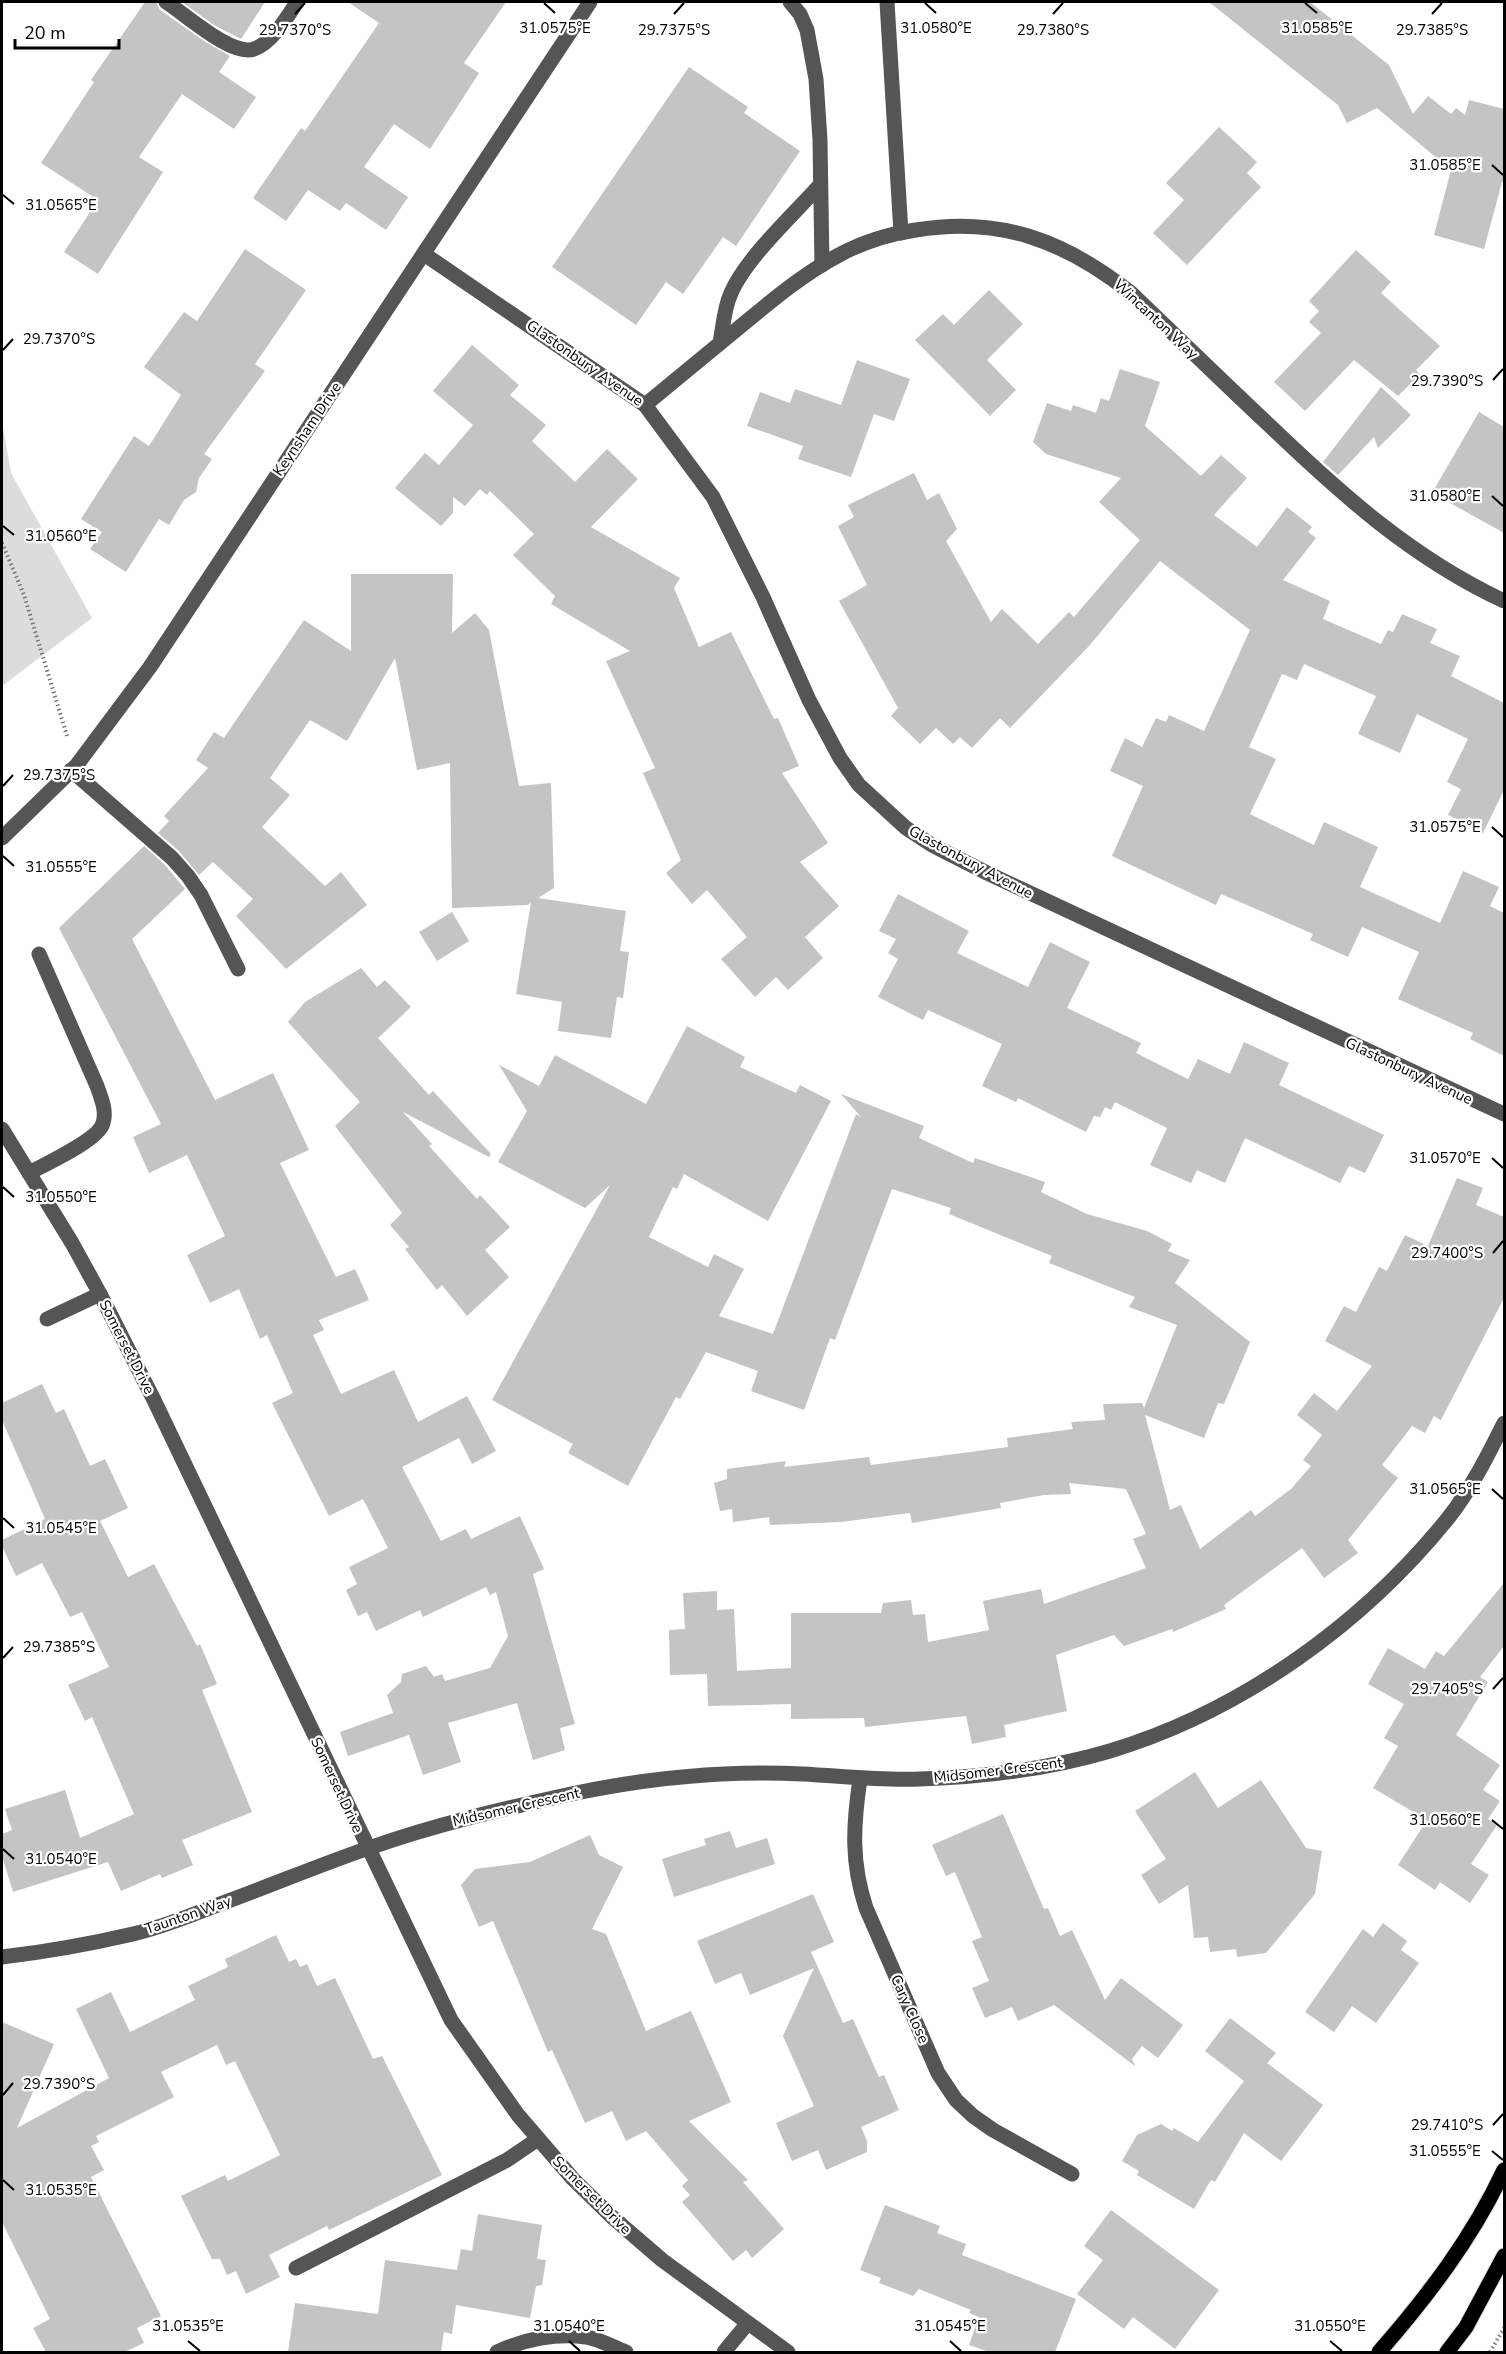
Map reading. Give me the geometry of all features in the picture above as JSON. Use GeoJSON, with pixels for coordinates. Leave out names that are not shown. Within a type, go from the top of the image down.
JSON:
{"type":"FeatureCollection","features":[{"type":"Feature","properties":{"kind":"main road"},"geometry":{"type":"LineString","coordinates":[[1379,2352],[1412,2315],[1452,2260],[1491,2199],[1504,2170]]}},
{"type":"Feature","properties":{"kind":"main road"},"geometry":{"type":"LineString","coordinates":[[1447,2352],[1466,2327],[1504,2256]]}},
{"type":"Feature","properties":{"kind":"street"},"geometry":{"type":"LineString","coordinates":[[166,2],[225,43],[245,50],[254,49],[263,44],[283,23],[297,2]]}},
{"type":"Feature","properties":{"kind":"street","name":"Keynsham Drive"},"geometry":{"type":"LineString","coordinates":[[2,838],[74,768],[172,636],[590,2]]}},
{"type":"Feature","properties":{"kind":"street"},"geometry":{"type":"LineString","coordinates":[[790,2],[800,14],[812,51],[820,140],[822,265]]}},
{"type":"Feature","properties":{"kind":"street"},"geometry":{"type":"LineString","coordinates":[[887,2],[901,233]]}},
{"type":"Feature","properties":{"kind":"street"},"geometry":{"type":"LineString","coordinates":[[720,343],[726,306],[741,276],[764,246],[820,185]]}},
{"type":"Feature","properties":{"kind":"street","name":"Wincanton Way"},"geometry":{"type":"LineString","coordinates":[[645,405],[791,286],[822,265],[868,241],[946,225],[978,225],[1011,231],[1072,253],[1107,274],[1131,293],[1318,472],[1365,512],[1429,561],[1504,601]]}},
{"type":"Feature","properties":{"kind":"street","name":"Glastonbury Avenue"},"geometry":{"type":"LineString","coordinates":[[424,254],[645,405],[713,496],[763,597],[809,700],[840,758],[859,785],[906,828],[932,845],[987,873],[1504,1114]]}},
{"type":"Feature","properties":{"kind":"street"},"geometry":{"type":"LineString","coordinates":[[74,768],[172,858],[188,876],[201,895],[238,969]]}},
{"type":"Feature","properties":{"kind":"street"},"geometry":{"type":"LineString","coordinates":[[29,1173],[89,1139],[96,1134],[104,1122],[103,1104],[97,1086],[39,954]]}},
{"type":"Feature","properties":{"kind":"street","name":"Somerset Drive"},"geometry":{"type":"LineString","coordinates":[[2,1129],[72,1243],[154,1400],[451,2020],[538,2139],[610,2216],[662,2260],[788,2352]]}},
{"type":"Feature","properties":{"kind":"street"},"geometry":{"type":"LineString","coordinates":[[48,1319],[100,1294]]}},
{"type":"Feature","properties":{"kind":"street","name":"Midsomer Crescent"},"geometry":{"type":"LineString","coordinates":[[367,1848],[432,1827],[570,1794],[682,1776],[739,1773],[804,1774],[860,1779],[954,1778],[1044,1766],[1110,1751],[1166,1730],[1223,1704],[1313,1648],[1353,1616],[1416,1555],[1451,1514],[1484,1461],[1504,1423]]}},
{"type":"Feature","properties":{"kind":"street","name":"Cary Close"},"geometry":{"type":"LineString","coordinates":[[860,1779],[855,1816],[854,1850],[858,1883],[866,1908],[938,2073],[956,2100],[973,2116],[1015,2144],[1072,2174]]}},
{"type":"Feature","properties":{"kind":"street","name":"Taunton Way"},"geometry":{"type":"LineString","coordinates":[[2,1957],[38,1953],[135,1934],[183,1919],[367,1848]]}},
{"type":"Feature","properties":{"kind":"street"},"geometry":{"type":"LineString","coordinates":[[296,2268],[507,2160],[538,2139]]}},
{"type":"Feature","properties":{"kind":"street"},"geometry":{"type":"LineString","coordinates":[[724,2352],[747,2324]]}},
{"type":"Feature","properties":{"kind":"street"},"geometry":{"type":"LineString","coordinates":[[497,2352],[538,2339],[564,2336],[587,2337],[626,2352]]}},
{"type":"Feature","properties":{"kind":"path"},"geometry":{"type":"LineString","coordinates":[[2,543],[24,595],[74,768]]}},
{"type":"Feature","properties":{"kind":"path"},"geometry":{"type":"LineString","coordinates":[[1490,2352],[1504,2328]]}},
{"type":"Feature","properties":{"kind":"shaded area"},"geometry":{"type":"Polygon","coordinates":[[[2,421],[11,473],[92,618],[2,686],[2,421]]]}},
{"type":"Feature","properties":{"kind":"building"},"geometry":{"type":"Polygon","coordinates":[[[145,2],[156,2],[160,10],[230,56],[219,72],[256,97],[234,129],[182,94],[139,157],[163,172],[98,274],[64,252],[98,200],[41,163],[94,82],[91,80],[145,2]]]}},
{"type":"Feature","properties":{"kind":"building"},"geometry":{"type":"Polygon","coordinates":[[[182,2],[265,2],[241,39],[214,25],[182,2]]]}},
{"type":"Feature","properties":{"kind":"building"},"geometry":{"type":"Polygon","coordinates":[[[348,2],[506,2],[464,63],[479,73],[430,149],[394,124],[364,167],[408,197],[386,230],[346,203],[340,211],[308,190],[286,221],[253,198],[301,128],[305,131],[379,23],[348,2]]]}},
{"type":"Feature","properties":{"kind":"building"},"geometry":{"type":"Polygon","coordinates":[[[1209,2],[1310,2],[1389,65],[1413,114],[1428,96],[1451,114],[1456,108],[1465,115],[1469,100],[1504,109],[1504,181],[1484,249],[1434,235],[1451,170],[1377,108],[1347,123],[1338,105],[1209,2]]]}},
{"type":"Feature","properties":{"kind":"building"},"geometry":{"type":"Polygon","coordinates":[[[689,67],[748,107],[744,113],[800,151],[736,246],[723,237],[683,294],[666,282],[636,325],[552,267],[689,67]]]}},
{"type":"Feature","properties":{"kind":"building"},"geometry":{"type":"Polygon","coordinates":[[[1219,127],[1257,162],[1247,173],[1261,187],[1187,265],[1153,233],[1184,200],[1166,183],[1219,127]]]}},
{"type":"Feature","properties":{"kind":"building"},"geometry":{"type":"Polygon","coordinates":[[[245,249],[306,290],[255,364],[265,371],[204,454],[212,459],[199,478],[196,492],[184,500],[169,525],[159,519],[126,572],[90,549],[102,532],[81,519],[134,436],[149,446],[181,395],[144,367],[184,312],[197,321],[245,249]]]}},
{"type":"Feature","properties":{"kind":"building"},"geometry":{"type":"Polygon","coordinates":[[[1356,250],[1391,282],[1381,293],[1440,346],[1416,370],[1420,374],[1398,396],[1354,360],[1305,411],[1274,382],[1321,333],[1309,322],[1319,311],[1309,301],[1356,250]]]}},
{"type":"Feature","properties":{"kind":"building"},"geometry":{"type":"Polygon","coordinates":[[[989,290],[1023,324],[987,360],[1016,390],[990,416],[915,340],[943,314],[954,325],[989,290]]]}},
{"type":"Feature","properties":{"kind":"building"},"geometry":{"type":"Polygon","coordinates":[[[472,345],[519,385],[510,395],[546,425],[532,441],[575,482],[607,449],[638,479],[591,527],[680,578],[674,588],[699,647],[731,632],[774,719],[778,718],[799,766],[782,773],[828,843],[800,862],[839,906],[805,937],[823,958],[788,990],[776,977],[755,997],[721,959],[747,937],[707,890],[692,904],[666,873],[681,860],[643,773],[655,768],[606,661],[630,651],[551,604],[555,596],[513,555],[534,534],[490,491],[487,495],[480,489],[465,506],[453,497],[453,513],[441,526],[395,488],[425,453],[439,465],[473,425],[433,391],[472,345]]]}},
{"type":"Feature","properties":{"kind":"building"},"geometry":{"type":"Polygon","coordinates":[[[857,360],[910,379],[894,421],[874,414],[851,477],[798,459],[803,446],[747,426],[760,392],[790,403],[795,389],[841,405],[857,360]]]}},
{"type":"Feature","properties":{"kind":"building"},"geometry":{"type":"Polygon","coordinates":[[[1120,369],[1160,382],[1145,426],[1201,476],[1221,455],[1247,478],[1214,515],[1257,547],[1287,507],[1312,527],[1308,532],[1316,538],[1283,580],[1330,601],[1323,619],[1381,644],[1388,630],[1393,632],[1402,614],[1437,629],[1430,643],[1460,656],[1451,676],[1504,703],[1504,790],[1483,833],[1448,815],[1461,789],[1447,782],[1468,739],[1417,714],[1400,753],[1358,734],[1376,696],[1304,664],[1297,680],[1282,674],[1249,747],[1276,759],[1250,814],[1314,845],[1324,822],[1378,847],[1360,887],[1440,923],[1463,871],[1499,887],[1490,906],[1504,913],[1504,1056],[1470,1039],[1473,1033],[1398,999],[1419,952],[1362,927],[1348,957],[1310,940],[1313,934],[1247,905],[1221,894],[1216,905],[1112,856],[1143,786],[1110,771],[1125,738],[1142,747],[1156,718],[1166,722],[1169,715],[1204,731],[1250,630],[1160,561],[1089,646],[1010,728],[1000,718],[972,748],[960,737],[953,744],[936,728],[920,744],[891,716],[898,708],[839,601],[867,585],[838,526],[854,517],[848,505],[914,473],[927,500],[939,493],[957,529],[946,541],[991,622],[1002,609],[1038,644],[1069,612],[1074,617],[1140,540],[1099,502],[1121,478],[1046,454],[1033,442],[1047,403],[1071,411],[1073,405],[1096,413],[1101,398],[1109,401],[1120,369]]]}},
{"type":"Feature","properties":{"kind":"building"},"geometry":{"type":"Polygon","coordinates":[[[1381,387],[1411,415],[1378,448],[1374,437],[1338,475],[1323,462],[1381,387]]]}},
{"type":"Feature","properties":{"kind":"building"},"geometry":{"type":"Polygon","coordinates":[[[1479,412],[1504,427],[1504,533],[1432,493],[1479,412]]]}},
{"type":"Feature","properties":{"kind":"building"},"geometry":{"type":"Polygon","coordinates":[[[351,574],[453,574],[452,633],[475,613],[489,630],[519,786],[551,783],[554,888],[538,898],[626,911],[620,951],[629,952],[623,998],[617,997],[611,1038],[558,1031],[562,1002],[516,994],[531,902],[528,905],[452,908],[450,763],[417,770],[395,658],[347,741],[310,720],[270,778],[290,795],[262,827],[325,886],[341,872],[367,905],[286,969],[236,916],[253,899],[213,862],[199,875],[179,851],[158,833],[169,821],[164,816],[208,768],[196,760],[214,732],[224,738],[304,620],[351,651],[351,574]]]}},
{"type":"Feature","properties":{"kind":"building"},"geometry":{"type":"Polygon","coordinates":[[[144,846],[165,865],[185,889],[132,939],[215,1100],[273,1073],[309,1150],[280,1163],[336,1277],[355,1269],[369,1300],[319,1320],[324,1330],[313,1335],[341,1394],[394,1370],[418,1422],[467,1396],[496,1451],[472,1464],[459,1438],[402,1467],[441,1541],[466,1529],[471,1539],[520,1516],[544,1569],[533,1574],[575,1724],[560,1728],[565,1750],[533,1760],[517,1703],[448,1723],[461,1762],[423,1775],[409,1735],[348,1756],[340,1732],[393,1713],[387,1695],[401,1682],[402,1674],[426,1666],[434,1677],[442,1674],[445,1681],[490,1668],[508,1636],[496,1592],[490,1595],[486,1587],[423,1617],[420,1610],[376,1631],[367,1612],[358,1616],[346,1590],[357,1584],[349,1567],[388,1548],[363,1499],[329,1516],[272,1403],[293,1393],[267,1335],[260,1339],[239,1289],[210,1303],[187,1255],[225,1236],[187,1155],[149,1173],[133,1137],[161,1124],[59,928],[144,846]]]}},
{"type":"Feature","properties":{"kind":"building"},"geometry":{"type":"Polygon","coordinates":[[[898,894],[969,931],[957,953],[1028,987],[1050,942],[1090,962],[1067,1008],[1141,1043],[1136,1053],[1188,1079],[1198,1059],[1230,1074],[1244,1042],[1289,1063],[1279,1085],[1384,1135],[1365,1173],[1349,1166],[1340,1183],[1245,1138],[1225,1183],[1197,1170],[1191,1183],[1150,1165],[1167,1128],[1115,1102],[1111,1110],[1105,1107],[1100,1117],[1094,1116],[1086,1132],[1018,1098],[1016,1102],[982,1086],[1002,1044],[928,1010],[923,1020],[878,997],[898,959],[888,953],[896,939],[879,931],[898,894]]]}},
{"type":"Feature","properties":{"kind":"building"},"geometry":{"type":"Polygon","coordinates":[[[452,912],[469,941],[437,961],[419,932],[452,912]]]}},
{"type":"Feature","properties":{"kind":"building"},"geometry":{"type":"Polygon","coordinates":[[[361,968],[377,987],[385,980],[411,1007],[378,1038],[429,1095],[433,1091],[491,1154],[489,1157],[403,1112],[432,1144],[429,1146],[477,1199],[480,1195],[510,1227],[485,1250],[509,1277],[467,1316],[442,1285],[437,1290],[405,1249],[409,1247],[390,1225],[402,1213],[335,1126],[360,1102],[288,1022],[305,1002],[361,968]]]}},
{"type":"Feature","properties":{"kind":"building"},"geometry":{"type":"Polygon","coordinates":[[[687,1026],[745,1057],[740,1067],[796,1093],[800,1085],[831,1101],[768,1221],[684,1174],[677,1189],[673,1187],[649,1237],[708,1267],[714,1254],[744,1269],[719,1316],[773,1334],[856,1114],[861,1117],[841,1094],[924,1126],[919,1138],[973,1163],[975,1158],[1045,1182],[1041,1192],[1087,1214],[1147,1231],[1172,1244],[1168,1251],[1190,1260],[1175,1283],[1250,1342],[1224,1404],[1218,1403],[1204,1438],[1145,1415],[1170,1510],[1181,1505],[1200,1549],[1251,1510],[1255,1516],[1291,1489],[1311,1466],[1303,1460],[1322,1435],[1297,1415],[1314,1393],[1337,1411],[1372,1366],[1325,1341],[1344,1306],[1356,1312],[1379,1267],[1387,1271],[1405,1235],[1428,1246],[1457,1178],[1483,1188],[1476,1205],[1504,1217],[1504,1298],[1441,1420],[1434,1416],[1425,1433],[1412,1426],[1382,1465],[1398,1478],[1348,1540],[1358,1553],[1324,1578],[1302,1548],[1224,1605],[1226,1609],[1173,1632],[1172,1629],[1124,1646],[1114,1635],[1056,1655],[1067,1711],[1004,1725],[1006,1737],[972,1744],[966,1716],[865,1727],[864,1718],[791,1719],[791,1704],[708,1706],[707,1674],[670,1675],[669,1630],[685,1629],[683,1593],[717,1591],[717,1610],[734,1609],[737,1671],[791,1668],[791,1613],[881,1613],[883,1603],[911,1600],[913,1615],[925,1614],[928,1642],[989,1630],[983,1601],[1041,1589],[1044,1604],[1146,1568],[1133,1539],[1146,1534],[1126,1489],[1069,1483],[1071,1494],[1044,1495],[1000,1503],[1001,1508],[912,1523],[910,1513],[841,1522],[770,1525],[769,1517],[733,1522],[732,1509],[720,1511],[714,1483],[727,1479],[727,1469],[786,1461],[784,1467],[869,1457],[871,1465],[1008,1447],[1007,1438],[1073,1429],[1071,1422],[1105,1420],[1103,1404],[1142,1403],[1144,1408],[1177,1325],[1129,1307],[1135,1297],[1049,1263],[1052,1256],[949,1214],[951,1208],[892,1189],[835,1340],[830,1338],[804,1410],[751,1391],[758,1371],[706,1352],[680,1399],[676,1397],[628,1486],[568,1453],[573,1444],[492,1400],[610,1185],[585,1208],[498,1162],[527,1111],[499,1065],[539,1086],[555,1055],[646,1104],[687,1026]]]}},
{"type":"Feature","properties":{"kind":"building"},"geometry":{"type":"Polygon","coordinates":[[[42,1384],[56,1413],[64,1409],[90,1466],[105,1459],[128,1508],[100,1521],[128,1577],[154,1564],[197,1646],[200,1644],[217,1684],[202,1690],[252,1812],[182,1840],[193,1865],[162,1878],[160,1874],[121,1891],[108,1862],[13,1892],[2,1856],[2,1834],[12,1830],[5,1809],[65,1790],[80,1838],[134,1814],[92,1717],[85,1721],[68,1685],[109,1667],[82,1612],[70,1617],[42,1563],[16,1576],[2,1546],[2,1540],[45,1519],[2,1420],[2,1403],[42,1384]]]}},
{"type":"Feature","properties":{"kind":"building"},"geometry":{"type":"Polygon","coordinates":[[[1504,1583],[1504,1646],[1480,1677],[1488,1682],[1456,1735],[1500,1765],[1483,1790],[1500,1801],[1488,1819],[1497,1825],[1471,1864],[1489,1875],[1470,1903],[1440,1882],[1435,1890],[1398,1865],[1427,1820],[1373,1788],[1398,1746],[1384,1738],[1404,1704],[1368,1684],[1388,1648],[1425,1669],[1436,1651],[1444,1656],[1504,1583]]]}},
{"type":"Feature","properties":{"kind":"building"},"geometry":{"type":"Polygon","coordinates":[[[1195,1772],[1218,1808],[1261,1780],[1306,1848],[1322,1851],[1315,1894],[1266,1953],[1237,1957],[1236,1949],[1210,1952],[1208,1937],[1194,1938],[1188,1885],[1159,1904],[1141,1875],[1166,1859],[1135,1811],[1195,1772]]]}},
{"type":"Feature","properties":{"kind":"building"},"geometry":{"type":"Polygon","coordinates":[[[1003,1814],[1044,1909],[1048,1908],[1060,1936],[1072,1930],[1105,2000],[1121,1978],[1183,2025],[1158,2058],[1142,2046],[1132,2059],[1135,2066],[1054,2005],[1018,2021],[1012,2007],[985,2018],[972,1988],[989,1981],[972,1941],[982,1937],[955,1872],[946,1876],[932,1845],[1003,1814]]]}},
{"type":"Feature","properties":{"kind":"building"},"geometry":{"type":"Polygon","coordinates":[[[730,1831],[736,1848],[767,1838],[775,1864],[674,1897],[662,1859],[706,1845],[704,1839],[730,1831]]]}},
{"type":"Feature","properties":{"kind":"building"},"geometry":{"type":"Polygon","coordinates":[[[590,1835],[599,1855],[623,1867],[592,1929],[606,1934],[646,2031],[691,2011],[731,2102],[689,2121],[748,2180],[743,2182],[784,2229],[752,2258],[746,2250],[733,2261],[682,2202],[690,2195],[682,2186],[688,2180],[646,2131],[626,2141],[612,2111],[585,2123],[552,2050],[548,2052],[493,1921],[479,1927],[461,1885],[475,1869],[530,1862],[590,1835]]]}},
{"type":"Feature","properties":{"kind":"building"},"geometry":{"type":"Polygon","coordinates":[[[813,1894],[834,1942],[811,1952],[843,2023],[853,2019],[879,2077],[884,2075],[899,2110],[861,2127],[867,2141],[867,2152],[826,2170],[818,2150],[792,2161],[776,2123],[814,2106],[783,2036],[814,1968],[750,1995],[741,1973],[715,1984],[697,1941],[813,1894]]]}},
{"type":"Feature","properties":{"kind":"building"},"geometry":{"type":"Polygon","coordinates":[[[1383,1923],[1407,1941],[1401,1950],[1419,1963],[1376,2023],[1352,2006],[1334,2032],[1305,2012],[1363,1929],[1373,1937],[1383,1923]]]}},
{"type":"Feature","properties":{"kind":"building"},"geometry":{"type":"Polygon","coordinates":[[[276,1935],[289,1962],[296,1959],[300,1967],[307,1964],[317,1986],[335,1978],[373,2059],[382,2056],[442,2175],[329,2230],[327,2226],[269,2255],[280,2277],[246,2294],[236,2271],[227,2275],[220,2259],[212,2259],[181,2196],[225,2175],[228,2181],[280,2155],[235,2061],[226,2065],[217,2045],[161,2072],[174,2097],[96,2136],[99,2142],[91,2146],[104,2170],[91,2177],[161,2316],[137,2328],[144,2343],[124,2352],[46,2352],[33,2328],[50,2319],[2,2222],[2,2022],[54,2044],[17,2128],[109,2078],[76,2009],[111,1992],[130,2032],[195,2000],[188,1986],[228,1967],[225,1959],[276,1935]]]}},
{"type":"Feature","properties":{"kind":"building"},"geometry":{"type":"Polygon","coordinates":[[[1230,2018],[1276,2053],[1267,2063],[1323,2105],[1281,2161],[1244,2133],[1215,2182],[1211,2180],[1194,2209],[1137,2175],[1139,2171],[1122,2161],[1137,2135],[1161,2124],[1172,2131],[1174,2128],[1198,2142],[1244,2081],[1205,2051],[1230,2018]]]}},
{"type":"Feature","properties":{"kind":"building"},"geometry":{"type":"Polygon","coordinates":[[[885,2205],[940,2226],[937,2233],[966,2244],[962,2255],[1076,2299],[1055,2352],[989,2352],[969,2345],[979,2317],[969,2313],[971,2310],[919,2289],[913,2296],[879,2283],[881,2278],[860,2270],[885,2205]]]}},
{"type":"Feature","properties":{"kind":"building"},"geometry":{"type":"Polygon","coordinates":[[[1111,2210],[1219,2290],[1175,2349],[1133,2317],[1124,2329],[1077,2294],[1103,2260],[1084,2246],[1111,2210]]]}},
{"type":"Feature","properties":{"kind":"building"},"geometry":{"type":"Polygon","coordinates":[[[478,2214],[542,2225],[537,2259],[546,2260],[542,2285],[536,2286],[530,2318],[456,2305],[452,2334],[444,2332],[441,2352],[288,2352],[295,2303],[378,2314],[385,2260],[457,2270],[461,2249],[472,2251],[478,2214]]]}}]}
